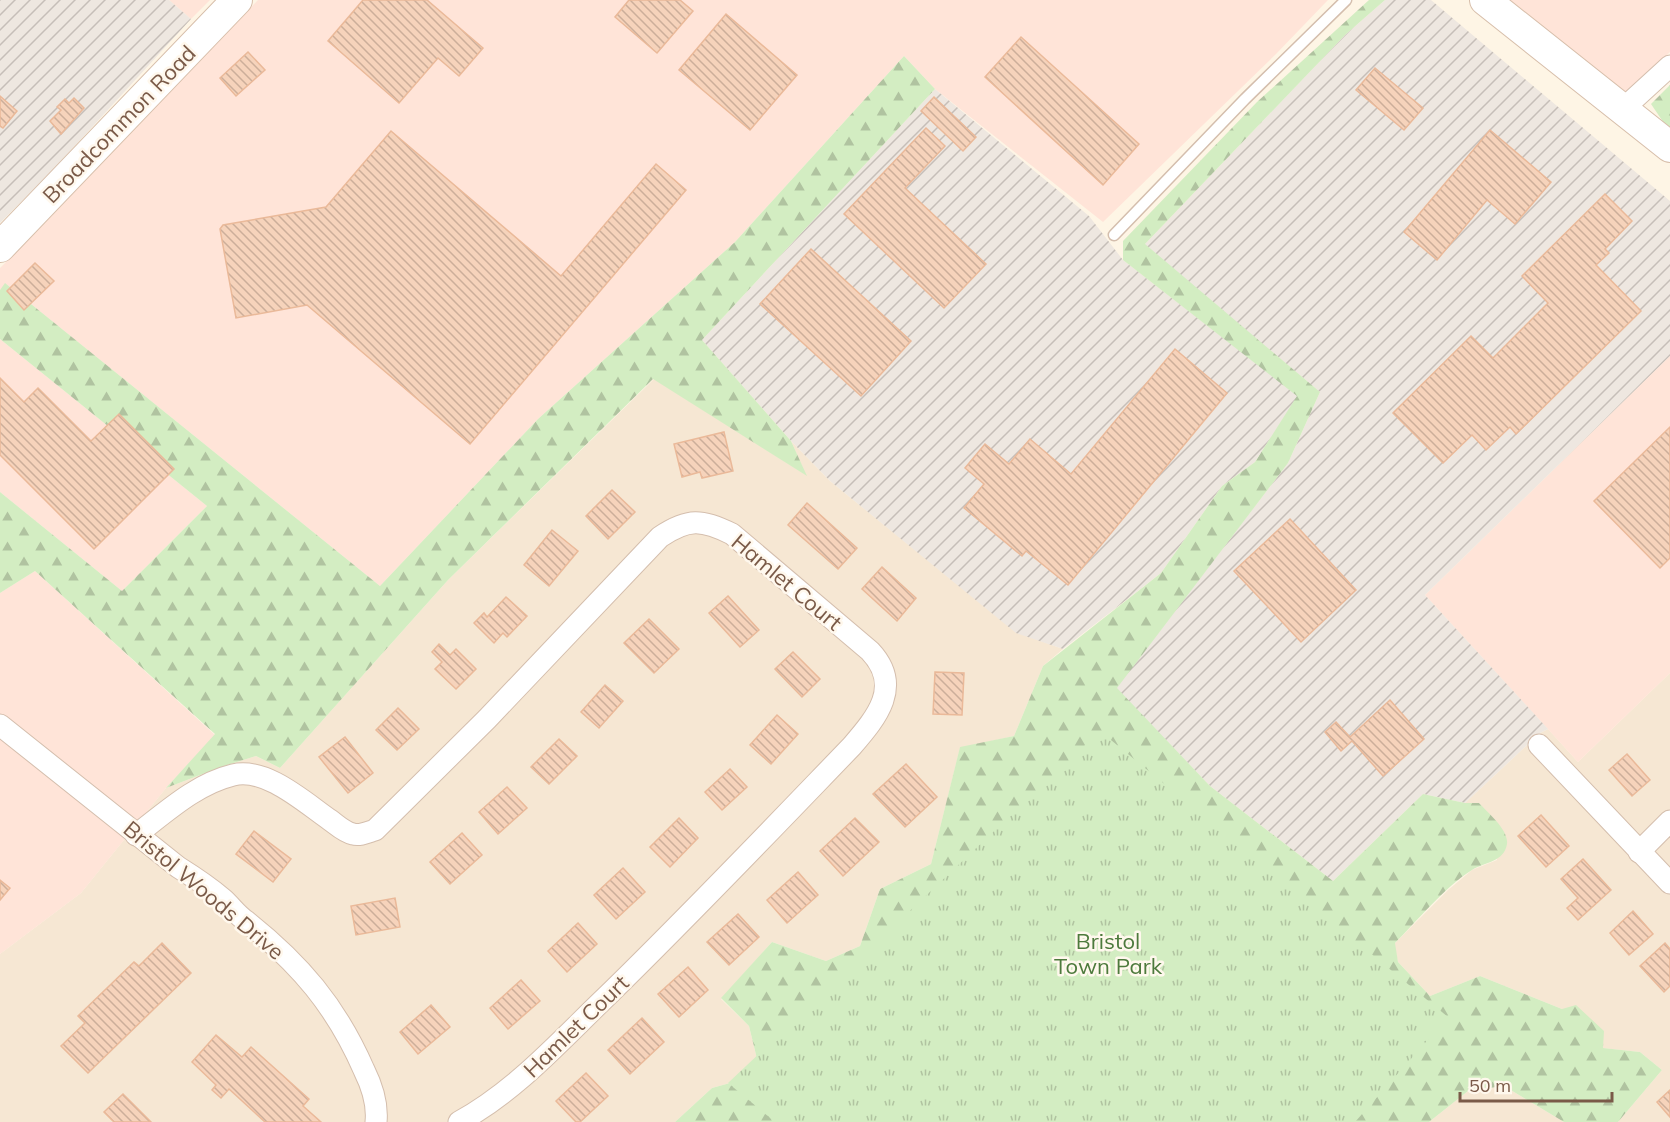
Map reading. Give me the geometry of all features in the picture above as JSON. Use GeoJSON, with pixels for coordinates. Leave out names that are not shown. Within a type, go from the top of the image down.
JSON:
{"type":"FeatureCollection","features":[{"type":"Feature","properties":{"kind":"street","name":"Broadcommon Road"},"geometry":{"type":"LineString","coordinates":[[0,247],[237,0]]}},
{"type":"Feature","properties":{"kind":"street"},"geometry":{"type":"LineString","coordinates":[[1485,0],[1670,147]]}},
{"type":"Feature","properties":{"kind":"street"},"geometry":{"type":"LineString","coordinates":[[1623,109],[1670,66]]}},
{"type":"Feature","properties":{"kind":"street","name":"Hamlet Court"},"geometry":{"type":"LineString","coordinates":[[136,835],[200,787],[236,774],[264,777],[290,792],[343,830],[355,835],[375,830],[487,719],[660,537],[672,528],[689,521],[712,524],[732,534],[870,651],[881,662],[887,688],[873,722],[664,939],[543,1060],[518,1083],[476,1113],[459,1122]]}},
{"type":"Feature","properties":{"kind":"street","name":"Bristol Woods Drive"},"geometry":{"type":"LineString","coordinates":[[0,725],[136,835],[222,898],[245,921],[283,952],[335,1013],[360,1057],[375,1100],[376,1122]]}},
{"type":"Feature","properties":{"kind":"street"},"geometry":{"type":"LineString","coordinates":[[1539,745],[1670,883]]}},
{"type":"Feature","properties":{"kind":"street"},"geometry":{"type":"LineString","coordinates":[[1639,852],[1670,821]]}},
{"type":"Feature","properties":{"kind":"lane"},"geometry":{"type":"LineString","coordinates":[[1114,235],[1245,99],[1346,0]]}},
{"type":"Feature","properties":{"kind":"shaded area"},"geometry":{"type":"Polygon","coordinates":[[[0,0],[169,0],[191,19],[52,171],[0,223],[0,0]]]}},
{"type":"Feature","properties":{"kind":"shaded area"},"geometry":{"type":"Polygon","coordinates":[[[169,0],[210,0],[191,19],[169,0]]]}},
{"type":"Feature","properties":{"kind":"shaded area"},"geometry":{"type":"Polygon","coordinates":[[[258,0],[1328,0],[1276,54],[1103,222],[935,89],[904,56],[735,242],[538,419],[380,586],[6,284],[0,290],[0,268],[258,0]]]}},
{"type":"Feature","properties":{"kind":"shaded area"},"geometry":{"type":"Polygon","coordinates":[[[1385,0],[1431,0],[1670,201],[1670,356],[1425,595],[1548,729],[1540,733],[1465,803],[1423,794],[1333,881],[1210,786],[1116,688],[1288,463],[1320,392],[1144,245],[1345,35],[1385,0]]]}},
{"type":"Feature","properties":{"kind":"shaded area"},"geometry":{"type":"Polygon","coordinates":[[[1506,0],[1670,0],[1670,52],[1624,96],[1506,0]]]}},
{"type":"Feature","properties":{"kind":"shaded area"},"geometry":{"type":"Polygon","coordinates":[[[935,89],[1089,216],[1123,260],[1298,396],[1255,462],[1222,486],[1161,573],[1063,649],[1016,633],[830,481],[791,441],[702,340],[935,89]]]}},
{"type":"Feature","properties":{"kind":"shaded area"},"geometry":{"type":"Polygon","coordinates":[[[0,339],[207,506],[122,591],[0,492],[0,339]]]}},
{"type":"Feature","properties":{"kind":"shaded area"},"geometry":{"type":"Polygon","coordinates":[[[1670,356],[1670,673],[1578,762],[1425,595],[1670,356]]]}},
{"type":"Feature","properties":{"kind":"shaded area"},"geometry":{"type":"Polygon","coordinates":[[[654,379],[806,475],[791,441],[830,481],[1016,632],[1063,649],[1043,666],[1014,736],[960,748],[931,864],[880,889],[860,946],[826,961],[772,942],[721,999],[749,1026],[758,1063],[748,1078],[712,1088],[675,1122],[0,1122],[0,954],[81,893],[166,788],[256,756],[280,768],[448,580],[654,379]]]}},
{"type":"Feature","properties":{"kind":"shaded area"},"geometry":{"type":"Polygon","coordinates":[[[35,571],[215,735],[166,788],[81,893],[0,954],[0,593],[35,571]]]}},
{"type":"Feature","properties":{"kind":"shaded area"},"geometry":{"type":"Polygon","coordinates":[[[1670,673],[1670,1122],[1618,1122],[1662,1070],[1640,1052],[1602,1048],[1562,1009],[1480,976],[1430,996],[1398,962],[1394,944],[1448,890],[1472,870],[1497,860],[1480,803],[1465,803],[1540,733],[1548,729],[1578,762],[1670,673]]]}},
{"type":"Feature","properties":{"kind":"shaded area"},"geometry":{"type":"Polygon","coordinates":[[[1504,1086],[1564,1122],[1429,1122],[1468,1091],[1504,1086]]]}},
{"type":"Feature","properties":{"kind":"green space","name":"Bristol Town Park"},"geometry":{"type":"Polygon","coordinates":[[[1369,0],[1385,0],[1345,35],[1145,244],[1320,392],[1288,463],[1117,688],[1210,786],[1333,881],[1423,794],[1465,803],[1479,803],[1505,833],[1507,844],[1505,850],[1498,858],[1462,877],[1422,914],[1395,943],[1398,962],[1430,996],[1480,976],[1562,1009],[1576,1005],[1604,1031],[1603,1048],[1640,1052],[1662,1070],[1618,1122],[1564,1122],[1504,1086],[1468,1091],[1429,1122],[675,1122],[712,1088],[748,1078],[758,1063],[749,1026],[721,998],[772,942],[826,961],[860,946],[880,889],[931,864],[960,747],[1014,736],[1043,666],[1161,573],[1222,486],[1255,462],[1297,396],[1123,260],[1123,241],[1257,102],[1369,0]]]}},
{"type":"Feature","properties":{"kind":"green space"},"geometry":{"type":"Polygon","coordinates":[[[904,56],[935,89],[702,340],[791,441],[807,476],[653,379],[448,580],[280,768],[256,756],[166,788],[215,734],[35,571],[0,593],[0,492],[122,591],[207,506],[0,339],[0,290],[5,283],[380,586],[538,419],[735,242],[904,56]]]}},
{"type":"Feature","properties":{"kind":"green space"},"geometry":{"type":"Polygon","coordinates":[[[1670,85],[1670,132],[1651,104],[1670,85]]]}},
{"type":"Feature","properties":{"kind":"green space","name":"Bristol Town Park"},"geometry":{"type":"Polygon","coordinates":[[[1100,731],[1448,1017],[1355,1122],[775,1122],[728,1083],[1100,731]]]}},
{"type":"Feature","properties":{"kind":"building"},"geometry":{"type":"Polygon","coordinates":[[[363,0],[427,0],[483,48],[459,76],[438,58],[399,103],[328,41],[363,0]]]}},
{"type":"Feature","properties":{"kind":"building"},"geometry":{"type":"Polygon","coordinates":[[[629,0],[680,0],[693,11],[657,53],[615,17],[629,0]]]}},
{"type":"Feature","properties":{"kind":"building"},"geometry":{"type":"Polygon","coordinates":[[[726,14],[797,75],[750,130],[679,70],[726,14]]]}},
{"type":"Feature","properties":{"kind":"building"},"geometry":{"type":"Polygon","coordinates":[[[1021,37],[1139,144],[1103,185],[985,77],[1021,37]]]}},
{"type":"Feature","properties":{"kind":"building"},"geometry":{"type":"Polygon","coordinates":[[[248,52],[265,70],[236,96],[220,78],[248,52]]]}},
{"type":"Feature","properties":{"kind":"building"},"geometry":{"type":"Polygon","coordinates":[[[1375,68],[1423,108],[1404,130],[1356,90],[1375,68]]]}},
{"type":"Feature","properties":{"kind":"building"},"geometry":{"type":"Polygon","coordinates":[[[0,96],[17,111],[3,128],[0,126],[0,96]]]}},
{"type":"Feature","properties":{"kind":"building"},"geometry":{"type":"Polygon","coordinates":[[[934,97],[976,137],[963,151],[921,111],[934,97]]]}},
{"type":"Feature","properties":{"kind":"building"},"geometry":{"type":"Polygon","coordinates":[[[74,98],[84,108],[61,134],[50,121],[61,110],[57,107],[65,99],[69,103],[74,98]]]}},
{"type":"Feature","properties":{"kind":"building"},"geometry":{"type":"Polygon","coordinates":[[[926,128],[945,146],[905,188],[986,264],[944,308],[844,214],[926,128]]]}},
{"type":"Feature","properties":{"kind":"building"},"geometry":{"type":"Polygon","coordinates":[[[1490,130],[1551,182],[1515,224],[1487,200],[1437,260],[1404,232],[1490,130]]]}},
{"type":"Feature","properties":{"kind":"building"},"geometry":{"type":"Polygon","coordinates":[[[391,131],[561,276],[656,164],[686,190],[470,444],[307,305],[236,318],[220,229],[223,225],[326,207],[391,131]]]}},
{"type":"Feature","properties":{"kind":"building"},"geometry":{"type":"Polygon","coordinates":[[[1605,194],[1632,221],[1605,249],[1609,253],[1596,265],[1641,311],[1516,434],[1510,427],[1486,450],[1472,435],[1443,463],[1393,413],[1471,336],[1493,358],[1548,303],[1522,276],[1605,194]]]}},
{"type":"Feature","properties":{"kind":"building"},"geometry":{"type":"Polygon","coordinates":[[[811,249],[911,341],[861,396],[760,304],[811,249]]]}},
{"type":"Feature","properties":{"kind":"building"},"geometry":{"type":"Polygon","coordinates":[[[35,263],[54,281],[24,310],[7,291],[35,263]]]}},
{"type":"Feature","properties":{"kind":"building"},"geometry":{"type":"Polygon","coordinates":[[[1175,349],[1227,393],[1068,585],[1026,551],[1022,556],[964,508],[984,484],[965,468],[985,444],[1009,464],[1030,439],[1071,474],[1175,349]]]}},
{"type":"Feature","properties":{"kind":"building"},"geometry":{"type":"Polygon","coordinates":[[[0,378],[24,402],[38,388],[91,441],[119,414],[174,469],[94,549],[0,455],[0,378]]]}},
{"type":"Feature","properties":{"kind":"building"},"geometry":{"type":"Polygon","coordinates":[[[1670,427],[1670,558],[1660,568],[1594,501],[1670,427]]]}},
{"type":"Feature","properties":{"kind":"building"},"geometry":{"type":"Polygon","coordinates":[[[724,432],[733,471],[702,478],[700,472],[682,477],[674,444],[724,432]]]}},
{"type":"Feature","properties":{"kind":"building"},"geometry":{"type":"Polygon","coordinates":[[[612,490],[635,512],[608,539],[586,516],[612,490]]]}},
{"type":"Feature","properties":{"kind":"building"},"geometry":{"type":"Polygon","coordinates":[[[807,503],[857,548],[838,569],[788,525],[807,503]]]}},
{"type":"Feature","properties":{"kind":"building"},"geometry":{"type":"Polygon","coordinates":[[[1290,519],[1356,590],[1301,642],[1234,571],[1290,519]]]}},
{"type":"Feature","properties":{"kind":"building"},"geometry":{"type":"Polygon","coordinates":[[[552,530],[578,551],[549,586],[524,565],[552,530]]]}},
{"type":"Feature","properties":{"kind":"building"},"geometry":{"type":"Polygon","coordinates":[[[882,567],[916,598],[897,621],[862,589],[882,567]]]}},
{"type":"Feature","properties":{"kind":"building"},"geometry":{"type":"Polygon","coordinates":[[[728,596],[759,630],[740,647],[709,613],[728,596]]]}},
{"type":"Feature","properties":{"kind":"building"},"geometry":{"type":"Polygon","coordinates":[[[506,597],[527,616],[507,637],[503,633],[494,643],[474,623],[484,613],[487,617],[506,597]]]}},
{"type":"Feature","properties":{"kind":"building"},"geometry":{"type":"Polygon","coordinates":[[[649,619],[679,649],[654,673],[624,643],[649,619]]]}},
{"type":"Feature","properties":{"kind":"building"},"geometry":{"type":"Polygon","coordinates":[[[439,644],[450,655],[456,649],[476,669],[456,689],[435,669],[442,662],[432,652],[439,644]]]}},
{"type":"Feature","properties":{"kind":"building"},"geometry":{"type":"Polygon","coordinates":[[[793,652],[820,679],[802,697],[775,669],[793,652]]]}},
{"type":"Feature","properties":{"kind":"building"},"geometry":{"type":"Polygon","coordinates":[[[935,672],[964,673],[962,715],[933,714],[935,672]]]}},
{"type":"Feature","properties":{"kind":"building"},"geometry":{"type":"Polygon","coordinates":[[[605,685],[623,701],[599,728],[581,712],[605,685]]]}},
{"type":"Feature","properties":{"kind":"building"},"geometry":{"type":"Polygon","coordinates":[[[1390,700],[1424,739],[1383,776],[1352,741],[1341,751],[1325,732],[1336,722],[1350,737],[1390,700]]]}},
{"type":"Feature","properties":{"kind":"building"},"geometry":{"type":"Polygon","coordinates":[[[398,708],[419,729],[397,750],[376,730],[398,708]]]}},
{"type":"Feature","properties":{"kind":"building"},"geometry":{"type":"Polygon","coordinates":[[[777,715],[798,734],[771,764],[750,745],[777,715]]]}},
{"type":"Feature","properties":{"kind":"building"},"geometry":{"type":"Polygon","coordinates":[[[345,737],[373,773],[348,793],[319,757],[345,737]]]}},
{"type":"Feature","properties":{"kind":"building"},"geometry":{"type":"Polygon","coordinates":[[[559,739],[577,756],[549,784],[531,767],[559,739]]]}},
{"type":"Feature","properties":{"kind":"building"},"geometry":{"type":"Polygon","coordinates":[[[1627,754],[1650,780],[1632,796],[1609,770],[1627,754]]]}},
{"type":"Feature","properties":{"kind":"building"},"geometry":{"type":"Polygon","coordinates":[[[906,764],[937,797],[905,827],[873,794],[906,764]]]}},
{"type":"Feature","properties":{"kind":"building"},"geometry":{"type":"Polygon","coordinates":[[[730,769],[747,787],[722,810],[705,792],[730,769]]]}},
{"type":"Feature","properties":{"kind":"building"},"geometry":{"type":"Polygon","coordinates":[[[507,787],[527,808],[498,834],[479,812],[507,787]]]}},
{"type":"Feature","properties":{"kind":"building"},"geometry":{"type":"Polygon","coordinates":[[[1541,815],[1569,846],[1546,867],[1518,836],[1541,815]]]}},
{"type":"Feature","properties":{"kind":"building"},"geometry":{"type":"Polygon","coordinates":[[[679,818],[698,838],[670,867],[650,847],[679,818]]]}},
{"type":"Feature","properties":{"kind":"building"},"geometry":{"type":"Polygon","coordinates":[[[855,818],[879,842],[843,876],[820,851],[855,818]]]}},
{"type":"Feature","properties":{"kind":"building"},"geometry":{"type":"Polygon","coordinates":[[[254,831],[291,859],[273,882],[236,854],[254,831]]]}},
{"type":"Feature","properties":{"kind":"building"},"geometry":{"type":"Polygon","coordinates":[[[462,833],[482,855],[450,884],[430,862],[462,833]]]}},
{"type":"Feature","properties":{"kind":"building"},"geometry":{"type":"Polygon","coordinates":[[[1583,859],[1611,890],[1578,920],[1567,908],[1578,898],[1561,879],[1583,859]]]}},
{"type":"Feature","properties":{"kind":"building"},"geometry":{"type":"Polygon","coordinates":[[[623,868],[645,892],[616,919],[594,895],[623,868]]]}},
{"type":"Feature","properties":{"kind":"building"},"geometry":{"type":"Polygon","coordinates":[[[798,872],[818,895],[787,923],[767,900],[798,872]]]}},
{"type":"Feature","properties":{"kind":"building"},"geometry":{"type":"Polygon","coordinates":[[[0,880],[10,888],[0,900],[0,880]]]}},
{"type":"Feature","properties":{"kind":"building"},"geometry":{"type":"Polygon","coordinates":[[[395,898],[400,927],[356,935],[351,906],[395,898]]]}},
{"type":"Feature","properties":{"kind":"building"},"geometry":{"type":"Polygon","coordinates":[[[1633,911],[1653,934],[1629,955],[1610,933],[1633,911]]]}},
{"type":"Feature","properties":{"kind":"building"},"geometry":{"type":"Polygon","coordinates":[[[738,914],[759,937],[729,965],[707,942],[738,914]]]}},
{"type":"Feature","properties":{"kind":"building"},"geometry":{"type":"Polygon","coordinates":[[[578,923],[597,944],[567,972],[548,951],[578,923]]]}},
{"type":"Feature","properties":{"kind":"building"},"geometry":{"type":"Polygon","coordinates":[[[162,943],[191,973],[88,1073],[61,1046],[85,1023],[78,1016],[134,962],[139,966],[162,943]]]}},
{"type":"Feature","properties":{"kind":"building"},"geometry":{"type":"Polygon","coordinates":[[[1665,943],[1670,949],[1670,986],[1664,992],[1640,966],[1665,943]]]}},
{"type":"Feature","properties":{"kind":"building"},"geometry":{"type":"Polygon","coordinates":[[[688,967],[708,990],[679,1017],[658,994],[688,967]]]}},
{"type":"Feature","properties":{"kind":"building"},"geometry":{"type":"Polygon","coordinates":[[[521,980],[540,1001],[508,1029],[490,1008],[521,980]]]}},
{"type":"Feature","properties":{"kind":"building"},"geometry":{"type":"Polygon","coordinates":[[[431,1005],[450,1027],[418,1054],[400,1032],[431,1005]]]}},
{"type":"Feature","properties":{"kind":"building"},"geometry":{"type":"Polygon","coordinates":[[[642,1018],[664,1042],[630,1074],[608,1050],[642,1018]]]}},
{"type":"Feature","properties":{"kind":"building"},"geometry":{"type":"Polygon","coordinates":[[[216,1035],[242,1057],[251,1047],[309,1099],[303,1106],[321,1122],[265,1122],[229,1089],[221,1098],[212,1090],[216,1085],[192,1062],[216,1035]]]}},
{"type":"Feature","properties":{"kind":"building"},"geometry":{"type":"Polygon","coordinates":[[[586,1073],[608,1096],[580,1122],[576,1122],[556,1101],[586,1073]]]}},
{"type":"Feature","properties":{"kind":"building"},"geometry":{"type":"Polygon","coordinates":[[[1670,1090],[1670,1117],[1657,1102],[1670,1090]]]}},
{"type":"Feature","properties":{"kind":"building"},"geometry":{"type":"Polygon","coordinates":[[[123,1094],[151,1122],[114,1122],[104,1112],[123,1094]]]}}]}
